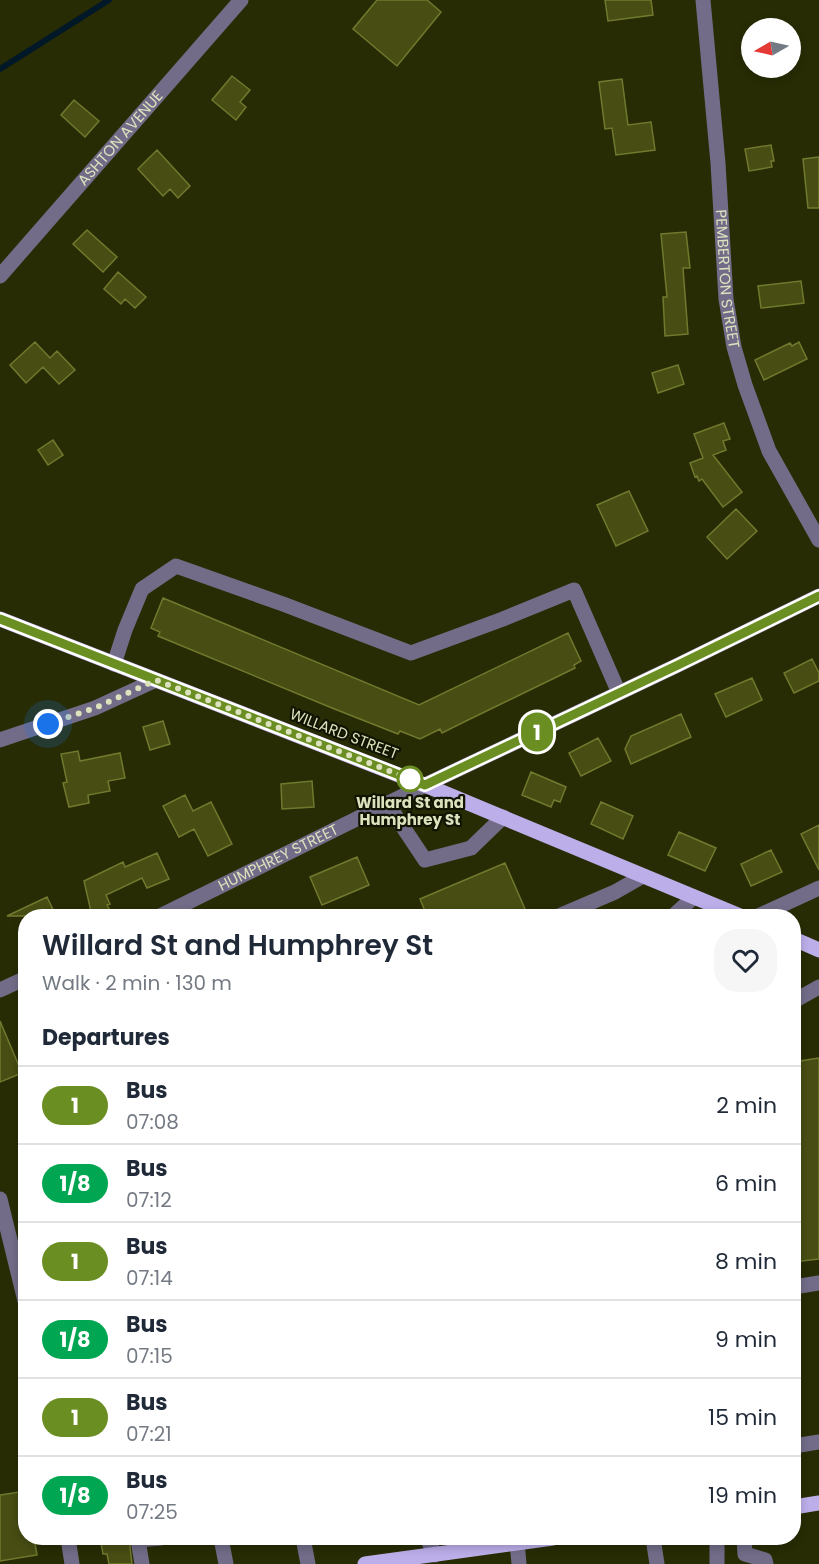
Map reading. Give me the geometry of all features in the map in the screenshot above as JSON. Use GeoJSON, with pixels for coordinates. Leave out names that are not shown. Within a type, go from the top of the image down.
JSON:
{"type":"FeatureCollection","features":[{"type":"Feature","properties":{"kind":"main road","name":"WILLARD STREET"},"geometry":{"type":"LineString","coordinates":[[0,619],[425,785],[723,909]]}},
{"type":"Feature","properties":{"kind":"main road"},"geometry":{"type":"LineString","coordinates":[[801,942],[819,950]]}},
{"type":"Feature","properties":{"kind":"main road"},"geometry":{"type":"LineString","coordinates":[[801,1506],[819,1503]]}},
{"type":"Feature","properties":{"kind":"main road"},"geometry":{"type":"LineString","coordinates":[[365,1564],[494,1545]]}},
{"type":"Feature","properties":{"kind":"street","name":"ASHTON AVENUE"},"geometry":{"type":"LineString","coordinates":[[0,276],[241,0]]}},
{"type":"Feature","properties":{"kind":"street","name":"PEMBERTON STREET"},"geometry":{"type":"LineString","coordinates":[[704,0],[718,163],[726,299],[734,347],[769,451],[819,540]]}},
{"type":"Feature","properties":{"kind":"street"},"geometry":{"type":"LineString","coordinates":[[114,664],[142,589],[176,566],[411,653],[574,590],[620,693]]}},
{"type":"Feature","properties":{"kind":"street","name":"HUMPHREY STREET"},"geometry":{"type":"LineString","coordinates":[[174,909],[387,803],[819,596]]}},
{"type":"Feature","properties":{"kind":"street"},"geometry":{"type":"LineString","coordinates":[[0,740],[95,708],[156,680]]}},
{"type":"Feature","properties":{"kind":"street"},"geometry":{"type":"LineString","coordinates":[[387,803],[425,860],[471,848],[503,817]]}},
{"type":"Feature","properties":{"kind":"street"},"geometry":{"type":"LineString","coordinates":[[575,909],[615,892],[643,876]]}},
{"type":"Feature","properties":{"kind":"street"},"geometry":{"type":"LineString","coordinates":[[773,909],[819,888]]}},
{"type":"Feature","properties":{"kind":"street"},"geometry":{"type":"LineString","coordinates":[[681,909],[694,897]]}},
{"type":"Feature","properties":{"kind":"street"},"geometry":{"type":"LineString","coordinates":[[0,990],[18,982]]}},
{"type":"Feature","properties":{"kind":"street"},"geometry":{"type":"LineString","coordinates":[[801,997],[819,987]]}},
{"type":"Feature","properties":{"kind":"street"},"geometry":{"type":"LineString","coordinates":[[0,1199],[18,1272]]}},
{"type":"Feature","properties":{"kind":"street"},"geometry":{"type":"LineString","coordinates":[[801,1286],[819,1283]]}},
{"type":"Feature","properties":{"kind":"street"},"geometry":{"type":"LineString","coordinates":[[801,1445],[819,1442]]}},
{"type":"Feature","properties":{"kind":"street"},"geometry":{"type":"LineString","coordinates":[[69,1545],[72,1564]]}},
{"type":"Feature","properties":{"kind":"street"},"geometry":{"type":"LineString","coordinates":[[139,1545],[142,1564]]}},
{"type":"Feature","properties":{"kind":"street"},"geometry":{"type":"LineString","coordinates":[[222,1545],[226,1564]]}},
{"type":"Feature","properties":{"kind":"street"},"geometry":{"type":"LineString","coordinates":[[304,1545],[308,1564]]}},
{"type":"Feature","properties":{"kind":"street"},"geometry":{"type":"LineString","coordinates":[[430,1545],[435,1555]]}},
{"type":"Feature","properties":{"kind":"street"},"geometry":{"type":"LineString","coordinates":[[517,1545],[519,1564]]}},
{"type":"Feature","properties":{"kind":"street"},"geometry":{"type":"LineString","coordinates":[[654,1545],[657,1564]]}},
{"type":"Feature","properties":{"kind":"street"},"geometry":{"type":"LineString","coordinates":[[717,1545],[717,1564]]}},
{"type":"Feature","properties":{"kind":"street"},"geometry":{"type":"LineString","coordinates":[[744,1545],[745,1554],[765,1560],[766,1564]]}},
{"type":"Feature","properties":{"kind":"building"},"geometry":{"type":"Polygon","coordinates":[[[377,0],[427,0],[441,12],[397,66],[353,29],[377,0]]]}},
{"type":"Feature","properties":{"kind":"building"},"geometry":{"type":"Polygon","coordinates":[[[605,0],[651,0],[653,15],[608,21],[605,0]]]}},
{"type":"Feature","properties":{"kind":"building"},"geometry":{"type":"Polygon","coordinates":[[[232,76],[250,90],[240,102],[246,107],[236,120],[212,100],[232,76]]]}},
{"type":"Feature","properties":{"kind":"building"},"geometry":{"type":"Polygon","coordinates":[[[622,79],[628,125],[651,122],[655,150],[616,155],[612,128],[605,129],[599,82],[622,79]]]}},
{"type":"Feature","properties":{"kind":"building"},"geometry":{"type":"Polygon","coordinates":[[[74,100],[99,121],[85,137],[61,115],[74,100]]]}},
{"type":"Feature","properties":{"kind":"building"},"geometry":{"type":"Polygon","coordinates":[[[771,145],[774,161],[771,161],[772,167],[749,171],[745,149],[771,145]]]}},
{"type":"Feature","properties":{"kind":"building"},"geometry":{"type":"Polygon","coordinates":[[[157,150],[190,186],[178,198],[170,189],[163,196],[138,169],[157,150]]]}},
{"type":"Feature","properties":{"kind":"building"},"geometry":{"type":"Polygon","coordinates":[[[819,157],[819,208],[808,208],[803,159],[819,157]]]}},
{"type":"Feature","properties":{"kind":"building"},"geometry":{"type":"Polygon","coordinates":[[[87,230],[117,257],[103,272],[73,244],[87,230]]]}},
{"type":"Feature","properties":{"kind":"building"},"geometry":{"type":"Polygon","coordinates":[[[686,232],[690,268],[683,268],[688,334],[665,336],[663,297],[667,297],[661,234],[686,232]]]}},
{"type":"Feature","properties":{"kind":"building"},"geometry":{"type":"Polygon","coordinates":[[[118,272],[146,297],[135,308],[125,299],[121,304],[104,289],[118,272]]]}},
{"type":"Feature","properties":{"kind":"building"},"geometry":{"type":"Polygon","coordinates":[[[801,281],[804,303],[761,308],[758,286],[801,281]]]}},
{"type":"Feature","properties":{"kind":"building"},"geometry":{"type":"Polygon","coordinates":[[[35,342],[50,358],[57,351],[75,370],[59,384],[43,367],[26,383],[10,365],[35,342]]]}},
{"type":"Feature","properties":{"kind":"building"},"geometry":{"type":"Polygon","coordinates":[[[799,342],[807,359],[764,380],[755,360],[790,343],[792,346],[799,342]]]}},
{"type":"Feature","properties":{"kind":"building"},"geometry":{"type":"Polygon","coordinates":[[[678,365],[684,384],[658,393],[652,373],[678,365]]]}},
{"type":"Feature","properties":{"kind":"building"},"geometry":{"type":"Polygon","coordinates":[[[724,423],[730,439],[723,441],[726,450],[713,455],[742,492],[723,507],[702,479],[699,481],[697,476],[695,477],[690,463],[703,458],[694,434],[724,423]]]}},
{"type":"Feature","properties":{"kind":"building"},"geometry":{"type":"Polygon","coordinates":[[[53,440],[63,455],[48,465],[38,450],[53,440]]]}},
{"type":"Feature","properties":{"kind":"building"},"geometry":{"type":"Polygon","coordinates":[[[629,491],[648,531],[616,546],[597,505],[629,491]]]}},
{"type":"Feature","properties":{"kind":"building"},"geometry":{"type":"Polygon","coordinates":[[[736,509],[757,531],[727,559],[707,537],[736,509]]]}},
{"type":"Feature","properties":{"kind":"building"},"geometry":{"type":"Polygon","coordinates":[[[163,598],[419,705],[568,633],[581,661],[574,665],[575,668],[442,733],[440,729],[420,739],[400,731],[398,734],[158,636],[160,632],[151,628],[163,598]]]}},
{"type":"Feature","properties":{"kind":"building"},"geometry":{"type":"Polygon","coordinates":[[[812,659],[819,673],[819,681],[794,693],[784,673],[812,659]]]}},
{"type":"Feature","properties":{"kind":"building"},"geometry":{"type":"Polygon","coordinates":[[[752,678],[762,700],[726,717],[715,694],[752,678]]]}},
{"type":"Feature","properties":{"kind":"building"},"geometry":{"type":"Polygon","coordinates":[[[681,714],[691,737],[631,764],[625,749],[631,736],[681,714]]]}},
{"type":"Feature","properties":{"kind":"building"},"geometry":{"type":"Polygon","coordinates":[[[163,721],[170,744],[150,750],[143,727],[163,721]]]}},
{"type":"Feature","properties":{"kind":"building"},"geometry":{"type":"Polygon","coordinates":[[[598,738],[611,761],[581,776],[569,753],[598,738]]]}},
{"type":"Feature","properties":{"kind":"building"},"geometry":{"type":"Polygon","coordinates":[[[78,751],[80,761],[120,753],[125,778],[108,781],[110,791],[88,795],[89,803],[69,807],[63,783],[67,782],[61,754],[78,751]]]}},
{"type":"Feature","properties":{"kind":"building"},"geometry":{"type":"Polygon","coordinates":[[[531,772],[566,787],[560,802],[554,800],[551,807],[522,795],[531,772]]]}},
{"type":"Feature","properties":{"kind":"building"},"geometry":{"type":"Polygon","coordinates":[[[312,781],[314,807],[282,809],[281,784],[312,781]]]}},
{"type":"Feature","properties":{"kind":"building"},"geometry":{"type":"Polygon","coordinates":[[[185,795],[193,811],[211,802],[232,844],[208,856],[194,829],[179,837],[163,806],[185,795]]]}},
{"type":"Feature","properties":{"kind":"building"},"geometry":{"type":"Polygon","coordinates":[[[601,802],[633,816],[623,839],[591,824],[601,802]]]}},
{"type":"Feature","properties":{"kind":"building"},"geometry":{"type":"Polygon","coordinates":[[[819,825],[819,870],[801,834],[819,825]]]}},
{"type":"Feature","properties":{"kind":"building"},"geometry":{"type":"Polygon","coordinates":[[[679,832],[716,848],[705,871],[668,855],[679,832]]]}},
{"type":"Feature","properties":{"kind":"building"},"geometry":{"type":"Polygon","coordinates":[[[771,850],[782,872],[751,886],[741,864],[771,850]]]}},
{"type":"Feature","properties":{"kind":"building"},"geometry":{"type":"Polygon","coordinates":[[[157,853],[169,879],[147,888],[142,878],[106,895],[110,904],[107,905],[109,909],[90,909],[84,881],[123,862],[125,867],[157,853]]]}},
{"type":"Feature","properties":{"kind":"building"},"geometry":{"type":"Polygon","coordinates":[[[357,857],[369,885],[322,905],[310,877],[357,857]]]}},
{"type":"Feature","properties":{"kind":"building"},"geometry":{"type":"Polygon","coordinates":[[[505,863],[525,909],[424,909],[420,899],[505,863]]]}},
{"type":"Feature","properties":{"kind":"building"},"geometry":{"type":"Polygon","coordinates":[[[47,897],[53,909],[22,909],[47,897]]]}},
{"type":"Feature","properties":{"kind":"building"},"geometry":{"type":"Polygon","coordinates":[[[18,911],[18,916],[7,916],[18,911]]]}},
{"type":"Feature","properties":{"kind":"building"},"geometry":{"type":"Polygon","coordinates":[[[0,1021],[18,1064],[18,1075],[0,1082],[0,1021]]]}},
{"type":"Feature","properties":{"kind":"building"},"geometry":{"type":"Polygon","coordinates":[[[819,1058],[819,1259],[801,1261],[801,1061],[819,1058]]]}},
{"type":"Feature","properties":{"kind":"building"},"geometry":{"type":"Polygon","coordinates":[[[18,1492],[18,1545],[35,1545],[37,1555],[0,1561],[0,1495],[18,1492]]]}},
{"type":"Feature","properties":{"kind":"building"},"geometry":{"type":"Polygon","coordinates":[[[101,1545],[130,1545],[132,1564],[109,1564],[107,1554],[103,1554],[101,1545]]]}},
{"type":"Feature","properties":{"kind":"waterway"},"geometry":{"type":"LineString","coordinates":[[0,69],[109,0]]}},
{"type":"Feature","properties":{"kind":"bus line","name":"1"},"geometry":{"type":"LineString","coordinates":[[0,619],[425,785],[819,596]]}},
{"type":"Feature","properties":{"kind":"place","name":"Willard St and Humphrey St"},"geometry":{"type":"Point","coordinates":[410,779]}},
{"type":"Feature","properties":{"kind":"route"},"geometry":{"type":"LineString","coordinates":[[48,724],[95,708],[156,680],[410,779]]}}]}
